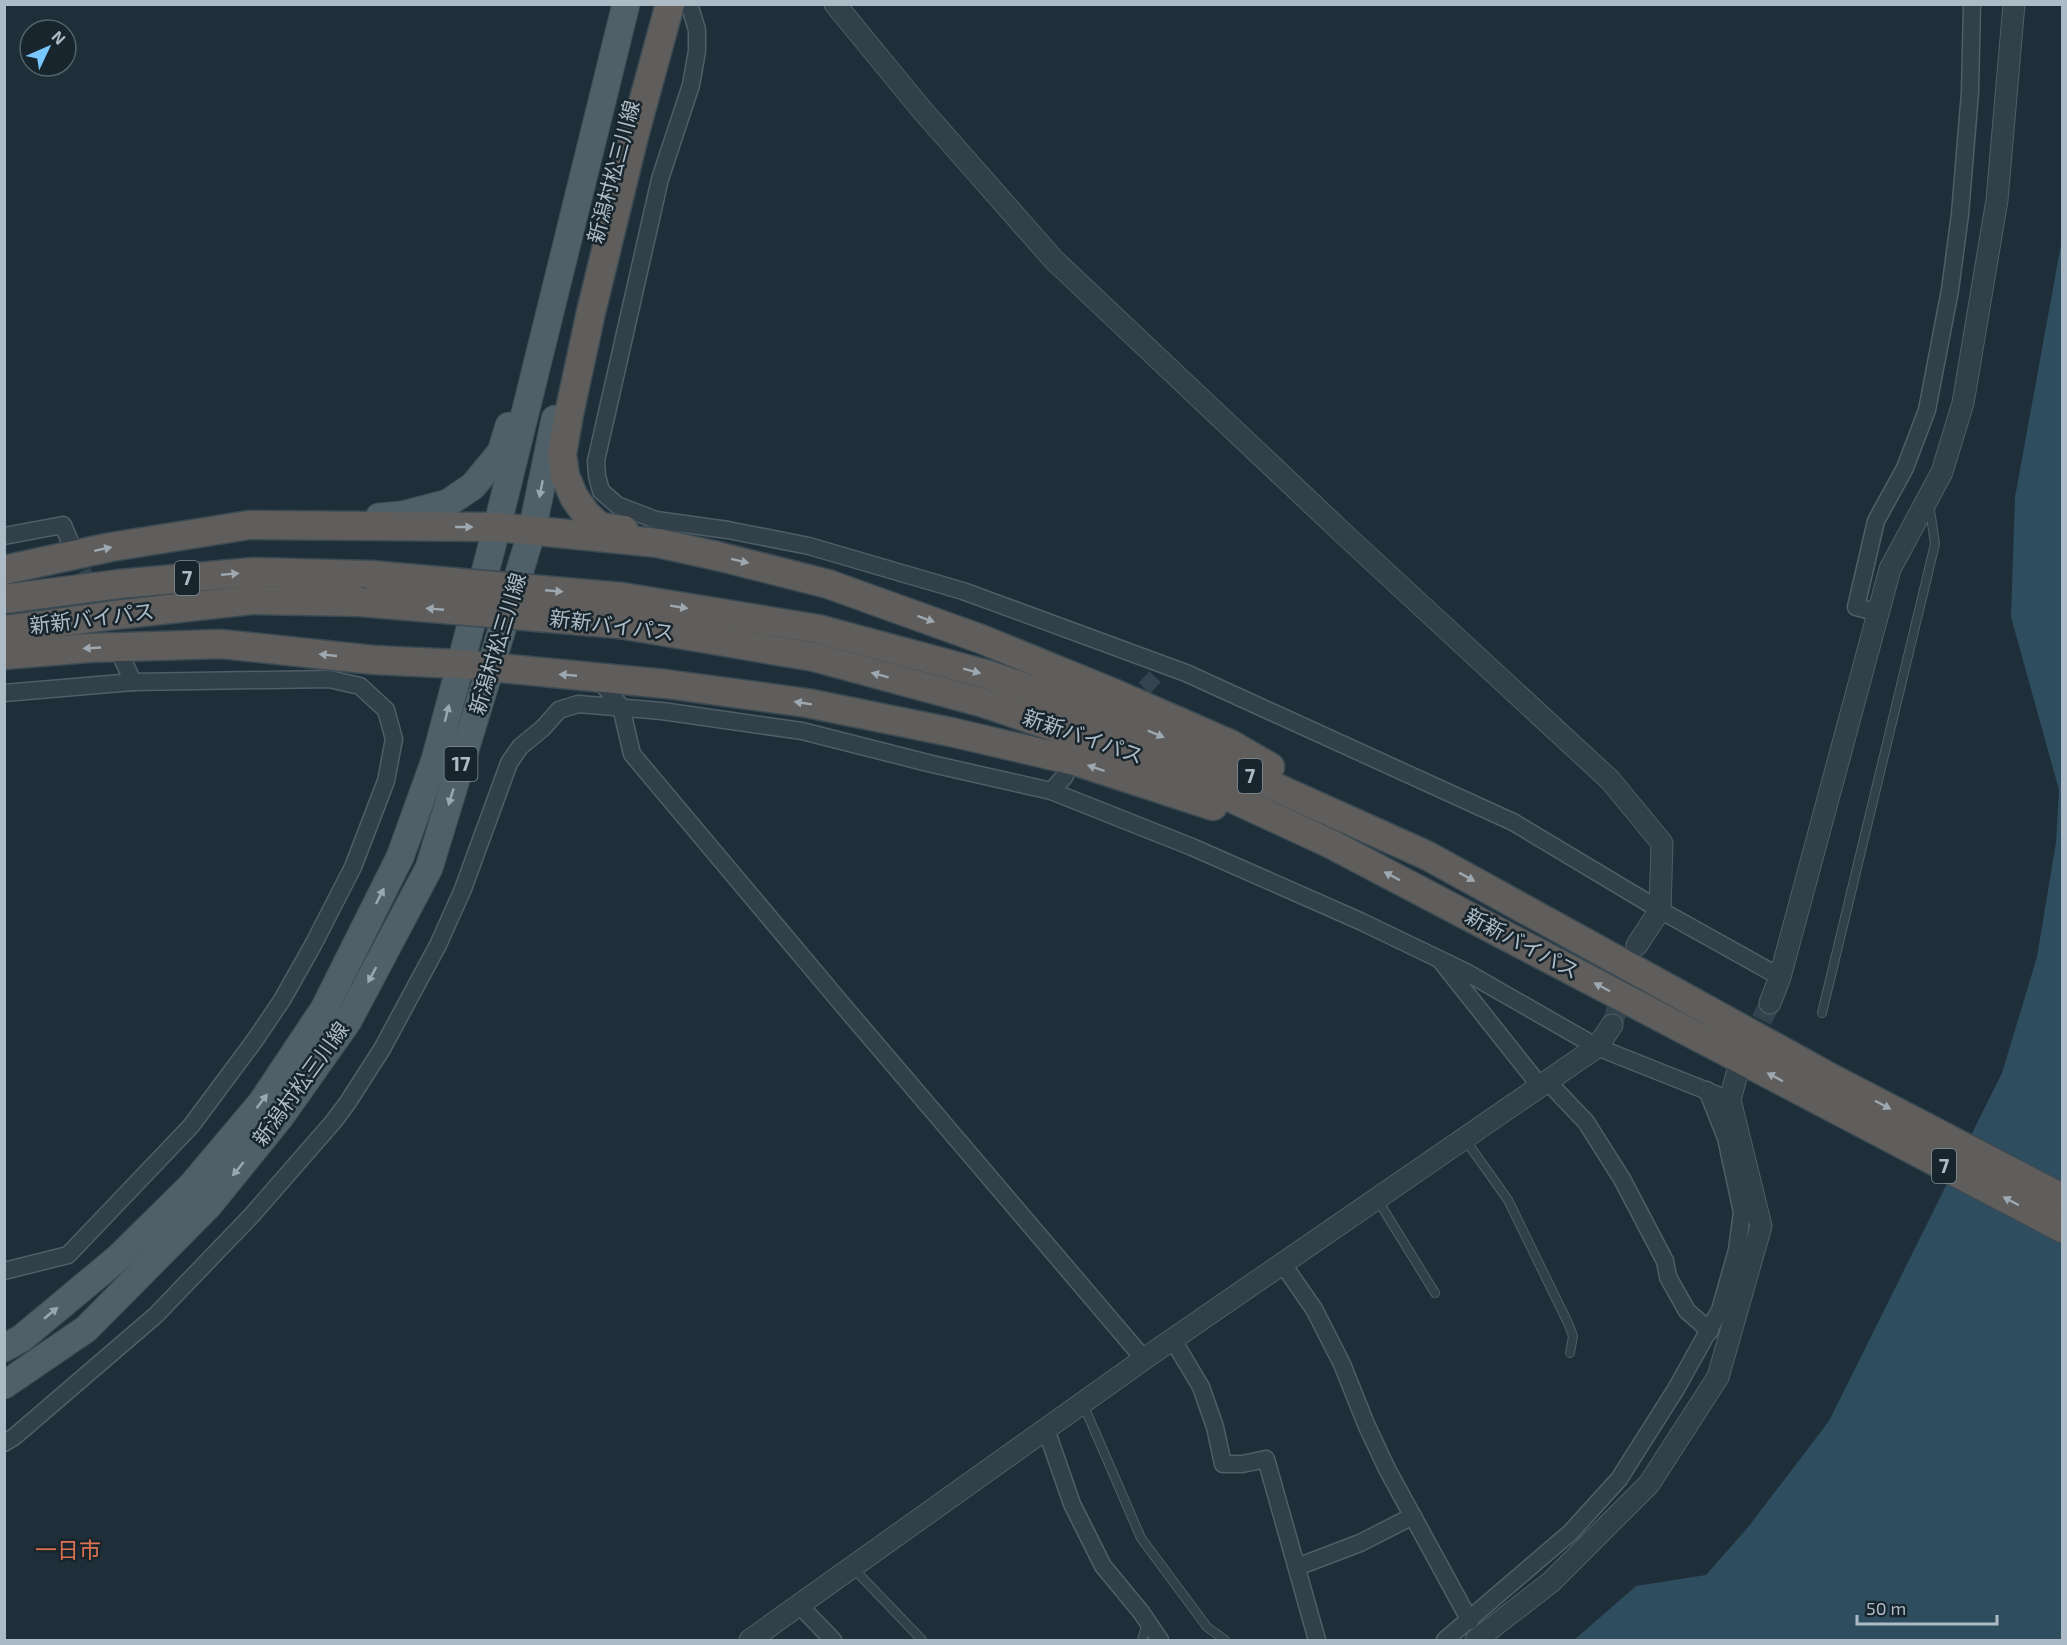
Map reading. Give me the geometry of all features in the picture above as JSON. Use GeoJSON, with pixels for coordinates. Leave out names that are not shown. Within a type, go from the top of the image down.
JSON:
{"type":"FeatureCollection","features":[{"type":"Feature","properties":{"kind":"highway"},"geometry":{"type":"LineString","coordinates":[[670,4],[634,136],[594,300],[568,414],[562,454],[565,476],[574,497],[586,514],[600,527],[658,528],[707,554]]}},
{"type":"Feature","properties":{"kind":"highway"},"geometry":{"type":"LineString","coordinates":[[4,570],[111,547],[249,525],[497,527],[658,543],[828,584],[981,639],[1230,744],[1428,856]]}},
{"type":"Feature","properties":{"kind":"highway","name":"新新バイパス"},"geometry":{"type":"LineString","coordinates":[[4,599],[119,584],[253,572],[371,575],[620,610],[818,630],[989,675],[1153,732],[1428,856],[2062,1228]]}},
{"type":"Feature","properties":{"kind":"highway","name":"新新バイパス"},"geometry":{"type":"LineString","coordinates":[[4,630],[252,600],[620,610],[814,657],[984,703],[1145,758],[1331,844],[1829,1091],[2062,1198]]}},
{"type":"Feature","properties":{"kind":"highway"},"geometry":{"type":"LineString","coordinates":[[4,655],[88,648],[221,644],[374,660],[459,664],[666,684],[807,703],[951,732],[1075,761],[1331,844]]}},
{"type":"Feature","properties":{"kind":"main road","name":"新潟村松三川線"},"geometry":{"type":"LineString","coordinates":[[4,1348],[22,1338],[118,1258],[192,1185],[262,1102],[324,1009],[400,857],[435,760],[497,527],[626,4]]}},
{"type":"Feature","properties":{"kind":"main road","name":"新潟村松三川線"},"geometry":{"type":"LineString","coordinates":[[4,1385],[86,1329],[209,1205],[281,1116],[348,1021],[429,868],[532,531],[576,323],[605,202],[660,4]]}},
{"type":"Feature","properties":{"kind":"main road"},"geometry":{"type":"LineString","coordinates":[[289,525],[402,515],[448,503],[473,486],[501,452],[540,308],[555,291]]}},
{"type":"Feature","properties":{"kind":"street"},"geometry":{"type":"LineString","coordinates":[[686,4],[691,10],[697,30],[697,51],[693,74],[660,179],[596,461],[601,490],[616,505],[658,528],[728,530],[809,546],[963,591],[1186,673],[1513,822],[1660,910],[1780,976]]}},
{"type":"Feature","properties":{"kind":"street"},"geometry":{"type":"LineString","coordinates":[[835,4],[922,110],[1054,260],[1346,536],[1610,780],[1662,843],[1660,910],[1637,945]]}},
{"type":"Feature","properties":{"kind":"street"},"geometry":{"type":"LineString","coordinates":[[1879,613],[1856,607],[1876,521],[1905,468],[1927,411],[1950,290],[1960,214],[1970,92],[1972,4]]}},
{"type":"Feature","properties":{"kind":"street"},"geometry":{"type":"LineString","coordinates":[[1770,1003],[1780,976],[1890,569],[1942,472],[1963,403],[1997,200],[2014,4]]}},
{"type":"Feature","properties":{"kind":"street"},"geometry":{"type":"LineString","coordinates":[[4,536],[63,525],[73,549]]}},
{"type":"Feature","properties":{"kind":"street"},"geometry":{"type":"LineString","coordinates":[[123,660],[133,682]]}},
{"type":"Feature","properties":{"kind":"street"},"geometry":{"type":"LineString","coordinates":[[360,686],[374,660]]}},
{"type":"Feature","properties":{"kind":"street"},"geometry":{"type":"LineString","coordinates":[[1162,669],[1186,673]]}},
{"type":"Feature","properties":{"kind":"street"},"geometry":{"type":"LineString","coordinates":[[597,678],[621,707],[632,754],[1144,1359]]}},
{"type":"Feature","properties":{"kind":"street"},"geometry":{"type":"LineString","coordinates":[[4,693],[133,682],[329,679],[360,686],[386,710],[394,739],[386,781],[353,867],[282,1000],[255,1040],[190,1126],[68,1255],[4,1271]]}},
{"type":"Feature","properties":{"kind":"street"},"geometry":{"type":"LineString","coordinates":[[4,1443],[14,1437],[156,1315],[252,1215],[341,1111],[382,1049],[438,945],[463,889],[510,763],[520,747],[560,710],[578,704],[621,707],[802,731],[1051,791],[1192,847],[1360,921],[1475,976],[1598,1047],[1730,1100]]}},
{"type":"Feature","properties":{"kind":"street"},"geometry":{"type":"LineString","coordinates":[[1051,791],[1065,776]]}},
{"type":"Feature","properties":{"kind":"street"},"geometry":{"type":"LineString","coordinates":[[1438,958],[1543,1083],[1586,1122],[1622,1179],[1665,1261],[1668,1277],[1687,1311],[1710,1331]]}},
{"type":"Feature","properties":{"kind":"street"},"geometry":{"type":"LineString","coordinates":[[750,1641],[1144,1359],[1598,1047],[1612,1025]]}},
{"type":"Feature","properties":{"kind":"street"},"geometry":{"type":"LineString","coordinates":[[1445,1641],[1473,1631],[1551,1582],[1649,1484],[1718,1377],[1761,1226],[1730,1100],[1738,1070]]}},
{"type":"Feature","properties":{"kind":"street"},"geometry":{"type":"LineString","coordinates":[[1473,1631],[1571,1532],[1619,1479],[1676,1389],[1720,1310],[1737,1250],[1742,1212],[1726,1138],[1707,1090]]}},
{"type":"Feature","properties":{"kind":"street"},"geometry":{"type":"LineString","coordinates":[[1282,1263],[1314,1309],[1342,1364],[1377,1447],[1473,1631]]}},
{"type":"Feature","properties":{"kind":"street"},"geometry":{"type":"LineString","coordinates":[[1173,1340],[1201,1387],[1215,1427],[1223,1464],[1242,1464],[1266,1459],[1317,1641]]}},
{"type":"Feature","properties":{"kind":"street"},"geometry":{"type":"LineString","coordinates":[[1046,1429],[1072,1504],[1103,1566],[1160,1641]]}},
{"type":"Feature","properties":{"kind":"street"},"geometry":{"type":"LineString","coordinates":[[1297,1567],[1360,1543],[1413,1516]]}},
{"type":"Feature","properties":{"kind":"street"},"geometry":{"type":"LineString","coordinates":[[800,1606],[833,1641]]}},
{"type":"Feature","properties":{"kind":"lane"},"geometry":{"type":"LineString","coordinates":[[1822,1013],[1935,544],[1929,497]]}},
{"type":"Feature","properties":{"kind":"lane"},"geometry":{"type":"LineString","coordinates":[[1464,1138],[1508,1200],[1525,1233],[1573,1336],[1570,1353]]}},
{"type":"Feature","properties":{"kind":"lane"},"geometry":{"type":"LineString","coordinates":[[1376,1198],[1435,1293]]}},
{"type":"Feature","properties":{"kind":"lane"},"geometry":{"type":"LineString","coordinates":[[1082,1403],[1142,1538],[1207,1627],[1225,1641]]}},
{"type":"Feature","properties":{"kind":"lane"},"geometry":{"type":"LineString","coordinates":[[852,1568],[922,1641]]}},
{"type":"Feature","properties":{"kind":"lane"},"geometry":{"type":"LineString","coordinates":[[1142,1641],[1147,1622]]}},
{"type":"Feature","properties":{"kind":"water"},"geometry":{"type":"Polygon","coordinates":[[[2062,239],[2062,1640],[1574,1640],[1636,1586],[1706,1575],[1749,1526],[1829,1421],[2002,1073],[2037,957],[2056,842],[2059,790],[2011,617],[2015,497],[2062,239]]]}},
{"type":"Feature","properties":{"kind":"tunnel"},"geometry":{"type":"LineString","coordinates":[[73,549],[120,654]]}},
{"type":"Feature","properties":{"kind":"tunnel"},"geometry":{"type":"LineString","coordinates":[[1128,706],[1162,669]]}},
{"type":"Feature","properties":{"kind":"tunnel"},"geometry":{"type":"LineString","coordinates":[[1612,1025],[1634,954]]}},
{"type":"Feature","properties":{"kind":"tunnel"},"geometry":{"type":"LineString","coordinates":[[1748,1048],[1770,1003]]}},
{"type":"Feature","properties":{"kind":"district","name":"一日市"},"geometry":{"type":"Point","coordinates":[68,1550]}}]}
